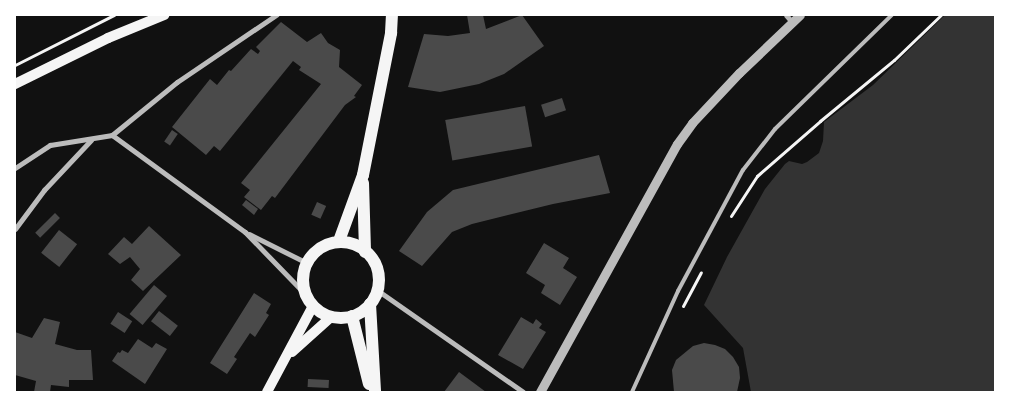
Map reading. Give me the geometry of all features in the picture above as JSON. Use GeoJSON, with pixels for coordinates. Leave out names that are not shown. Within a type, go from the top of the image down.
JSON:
{"type":"FeatureCollection","features":[{"type":"Feature","properties":{"kind":"main road"},"geometry":{"type":"LineString","coordinates":[[15,84],[108,38],[164,15]]}},
{"type":"Feature","properties":{"kind":"main road"},"geometry":{"type":"LineString","coordinates":[[339,242],[363,175],[391,33],[392,15]]}},
{"type":"Feature","properties":{"kind":"main road"},"geometry":{"type":"LineString","coordinates":[[391,33],[400,15]]}},
{"type":"Feature","properties":{"kind":"main road"},"geometry":{"type":"LineString","coordinates":[[363,175],[365,252]]}},
{"type":"Feature","properties":{"kind":"main road"},"geometry":{"type":"LineString","coordinates":[[339,242],[358,247],[365,252],[377,269],[377,290],[370,304],[352,316],[331,317],[313,306],[305,294],[303,278],[307,263],[321,248],[339,242]]}},
{"type":"Feature","properties":{"kind":"main road"},"geometry":{"type":"LineString","coordinates":[[370,304],[376,392]]}},
{"type":"Feature","properties":{"kind":"main road"},"geometry":{"type":"LineString","coordinates":[[266,392],[313,306]]}},
{"type":"Feature","properties":{"kind":"main road"},"geometry":{"type":"LineString","coordinates":[[352,316],[371,392]]}},
{"type":"Feature","properties":{"kind":"main road"},"geometry":{"type":"LineString","coordinates":[[287,356],[331,317]]}},
{"type":"Feature","properties":{"kind":"street"},"geometry":{"type":"LineString","coordinates":[[15,168],[50,145],[91,140],[112,135],[178,82],[276,15]]}},
{"type":"Feature","properties":{"kind":"street"},"geometry":{"type":"LineString","coordinates":[[786,15],[792,22]]}},
{"type":"Feature","properties":{"kind":"street"},"geometry":{"type":"LineString","coordinates":[[540,392],[677,144],[692,123],[739,73],[800,15]]}},
{"type":"Feature","properties":{"kind":"street"},"geometry":{"type":"LineString","coordinates":[[112,135],[244,232],[305,294]]}},
{"type":"Feature","properties":{"kind":"street"},"geometry":{"type":"LineString","coordinates":[[15,229],[44,190],[91,140]]}},
{"type":"Feature","properties":{"kind":"street"},"geometry":{"type":"LineString","coordinates":[[244,232],[307,263]]}},
{"type":"Feature","properties":{"kind":"street"},"geometry":{"type":"LineString","coordinates":[[377,290],[523,392]]}},
{"type":"Feature","properties":{"kind":"lane"},"geometry":{"type":"LineString","coordinates":[[632,392],[678,291],[743,170],[775,129],[892,15]]}},
{"type":"Feature","properties":{"kind":"path"},"geometry":{"type":"LineString","coordinates":[[15,65],[114,15]]}},
{"type":"Feature","properties":{"kind":"path"},"geometry":{"type":"LineString","coordinates":[[730,217],[757,176],[894,60],[941,15]]}},
{"type":"Feature","properties":{"kind":"path"},"geometry":{"type":"LineString","coordinates":[[679,315],[704,265]]}},
{"type":"Feature","properties":{"kind":"shaded area"},"geometry":{"type":"Polygon","coordinates":[[[945,15],[995,15],[995,392],[751,392],[743,348],[704,305],[727,257],[765,189],[785,164],[789,161],[802,164],[819,153],[823,141],[824,122],[873,85],[945,15]]]}},
{"type":"Feature","properties":{"kind":"building"},"geometry":{"type":"Polygon","coordinates":[[[467,15],[483,15],[486,29],[522,15],[544,46],[504,74],[479,84],[440,92],[408,87],[424,34],[448,36],[470,33],[467,15]]]}},
{"type":"Feature","properties":{"kind":"building"},"geometry":{"type":"Polygon","coordinates":[[[281,22],[307,42],[321,33],[328,43],[340,50],[339,67],[362,85],[354,96],[356,97],[345,105],[275,198],[272,196],[261,210],[244,197],[250,190],[241,183],[321,84],[299,70],[301,67],[293,61],[220,151],[214,146],[206,155],[172,127],[210,79],[217,85],[229,70],[231,71],[251,49],[258,54],[260,51],[256,47],[281,22]]]}},
{"type":"Feature","properties":{"kind":"building"},"geometry":{"type":"Polygon","coordinates":[[[562,98],[566,110],[545,117],[541,105],[562,98]]]}},
{"type":"Feature","properties":{"kind":"building"},"geometry":{"type":"Polygon","coordinates":[[[525,106],[532,146],[452,160],[445,120],[525,106]]]}},
{"type":"Feature","properties":{"kind":"building"},"geometry":{"type":"Polygon","coordinates":[[[172,130],[178,134],[170,146],[164,142],[172,130]]]}},
{"type":"Feature","properties":{"kind":"building"},"geometry":{"type":"Polygon","coordinates":[[[599,155],[610,193],[553,204],[472,224],[452,232],[422,266],[399,251],[427,212],[453,190],[599,155]]]}},
{"type":"Feature","properties":{"kind":"building"},"geometry":{"type":"Polygon","coordinates":[[[246,200],[258,209],[254,215],[242,205],[246,200]]]}},
{"type":"Feature","properties":{"kind":"building"},"geometry":{"type":"Polygon","coordinates":[[[317,202],[326,206],[320,219],[311,215],[317,202]]]}},
{"type":"Feature","properties":{"kind":"building"},"geometry":{"type":"Polygon","coordinates":[[[55,213],[60,218],[40,238],[35,233],[55,213]]]}},
{"type":"Feature","properties":{"kind":"building"},"geometry":{"type":"Polygon","coordinates":[[[149,226],[181,255],[143,291],[131,280],[140,269],[130,257],[120,264],[108,254],[124,237],[132,244],[149,226]]]}},
{"type":"Feature","properties":{"kind":"building"},"geometry":{"type":"Polygon","coordinates":[[[59,230],[77,244],[59,267],[41,253],[59,230]]]}},
{"type":"Feature","properties":{"kind":"building"},"geometry":{"type":"Polygon","coordinates":[[[544,243],[569,258],[563,268],[577,277],[560,305],[541,293],[545,285],[526,273],[544,243]]]}},
{"type":"Feature","properties":{"kind":"building"},"geometry":{"type":"Polygon","coordinates":[[[154,285],[167,296],[143,325],[130,314],[154,285]]]}},
{"type":"Feature","properties":{"kind":"building"},"geometry":{"type":"Polygon","coordinates":[[[254,293],[271,304],[266,313],[269,315],[255,337],[250,333],[234,357],[237,359],[227,374],[210,363],[254,293]]]}},
{"type":"Feature","properties":{"kind":"building"},"geometry":{"type":"Polygon","coordinates":[[[159,311],[178,326],[170,336],[151,321],[159,311]]]}},
{"type":"Feature","properties":{"kind":"building"},"geometry":{"type":"Polygon","coordinates":[[[118,312],[132,321],[125,333],[110,324],[118,312]]]}},
{"type":"Feature","properties":{"kind":"building"},"geometry":{"type":"Polygon","coordinates":[[[521,317],[533,324],[536,319],[542,324],[539,328],[546,332],[523,369],[498,355],[521,317]]]}},
{"type":"Feature","properties":{"kind":"building"},"geometry":{"type":"Polygon","coordinates":[[[44,318],[60,322],[55,344],[77,350],[91,350],[93,380],[69,380],[69,387],[51,385],[50,392],[34,392],[36,381],[15,375],[15,332],[32,338],[44,318]]]}},
{"type":"Feature","properties":{"kind":"building"},"geometry":{"type":"Polygon","coordinates":[[[138,339],[152,348],[156,343],[167,349],[145,384],[112,361],[118,352],[120,353],[122,350],[128,353],[138,339]]]}},
{"type":"Feature","properties":{"kind":"building"},"geometry":{"type":"Polygon","coordinates":[[[704,343],[725,349],[733,357],[739,367],[740,378],[737,392],[674,392],[672,370],[676,360],[693,346],[704,343]]]}},
{"type":"Feature","properties":{"kind":"building"},"geometry":{"type":"Polygon","coordinates":[[[459,372],[486,392],[444,392],[459,372]]]}},
{"type":"Feature","properties":{"kind":"building"},"geometry":{"type":"Polygon","coordinates":[[[308,379],[329,380],[329,388],[308,387],[308,379]]]}}]}
